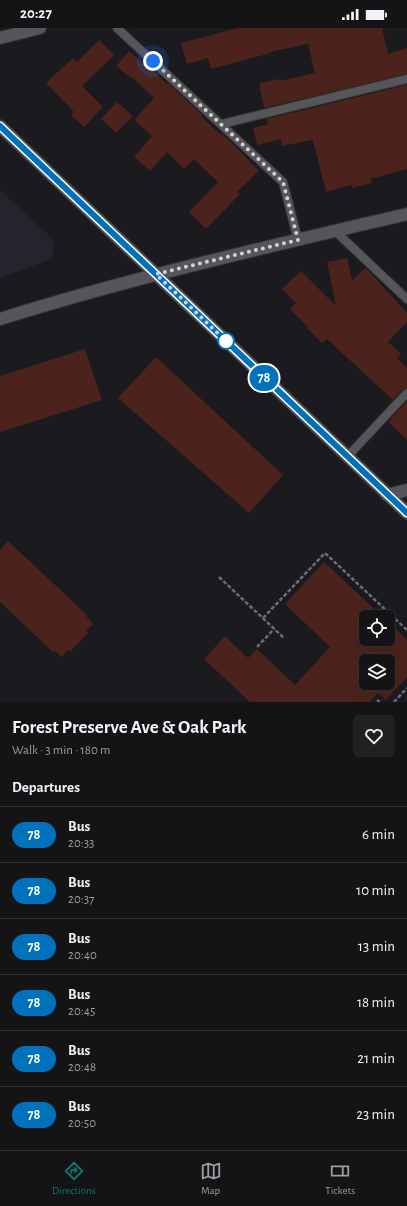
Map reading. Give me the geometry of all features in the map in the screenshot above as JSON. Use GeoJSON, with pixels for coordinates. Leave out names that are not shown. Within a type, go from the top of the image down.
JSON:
{"type":"FeatureCollection","features":[{"type":"Feature","properties":{"kind":"main road"},"geometry":{"type":"LineString","coordinates":[[0,38],[40,28]]}},
{"type":"Feature","properties":{"kind":"main road"},"geometry":{"type":"LineString","coordinates":[[0,126],[407,514]]}},
{"type":"Feature","properties":{"kind":"main road"},"geometry":{"type":"LineString","coordinates":[[0,320],[58,301],[156,274],[407,214]]}},
{"type":"Feature","properties":{"kind":"main road"},"geometry":{"type":"LineString","coordinates":[[387,495],[407,490]]}},
{"type":"Feature","properties":{"kind":"lane"},"geometry":{"type":"LineString","coordinates":[[117,28],[283,182],[298,240]]}},
{"type":"Feature","properties":{"kind":"lane"},"geometry":{"type":"LineString","coordinates":[[222,124],[407,78]]}},
{"type":"Feature","properties":{"kind":"lane"},"geometry":{"type":"LineString","coordinates":[[335,231],[407,299]]}},
{"type":"Feature","properties":{"kind":"lane"},"geometry":{"type":"LineString","coordinates":[[347,457],[407,393]]}},
{"type":"Feature","properties":{"kind":"path"},"geometry":{"type":"LineString","coordinates":[[263,618],[325,553],[407,630]]}},
{"type":"Feature","properties":{"kind":"path"},"geometry":{"type":"LineString","coordinates":[[219,577],[284,638]]}},
{"type":"Feature","properties":{"kind":"path"},"geometry":{"type":"LineString","coordinates":[[257,647],[274,629]]}},
{"type":"Feature","properties":{"kind":"path"},"geometry":{"type":"LineString","coordinates":[[394,702],[407,688]]}},
{"type":"Feature","properties":{"kind":"shaded area"},"geometry":{"type":"Polygon","coordinates":[[[0,190],[54,240],[52,259],[0,278],[0,190]]]}},
{"type":"Feature","properties":{"kind":"building"},"geometry":{"type":"Polygon","coordinates":[[[238,28],[382,28],[388,54],[407,48],[407,74],[264,108],[259,83],[279,79],[279,81],[315,73],[308,44],[270,52],[271,53],[211,69],[208,58],[187,64],[181,43],[238,28]]]}},
{"type":"Feature","properties":{"kind":"building"},"geometry":{"type":"Polygon","coordinates":[[[99,40],[114,55],[82,86],[103,107],[84,127],[71,115],[74,112],[46,83],[73,58],[77,62],[99,40]]]}},
{"type":"Feature","properties":{"kind":"building"},"geometry":{"type":"Polygon","coordinates":[[[129,51],[167,84],[168,83],[221,135],[222,134],[233,144],[259,171],[237,192],[240,194],[206,229],[189,212],[218,182],[194,159],[184,169],[167,152],[150,171],[134,157],[152,136],[134,120],[154,98],[132,77],[131,78],[116,66],[129,51]]]}},
{"type":"Feature","properties":{"kind":"building"},"geometry":{"type":"Polygon","coordinates":[[[407,85],[407,169],[370,179],[372,183],[352,188],[351,185],[326,192],[313,140],[282,146],[281,139],[257,145],[253,128],[268,124],[267,119],[407,85]]]}},
{"type":"Feature","properties":{"kind":"building"},"geometry":{"type":"Polygon","coordinates":[[[117,102],[133,116],[116,133],[101,119],[117,102]]]}},
{"type":"Feature","properties":{"kind":"building"},"geometry":{"type":"Polygon","coordinates":[[[347,258],[352,280],[366,268],[407,313],[407,322],[388,342],[401,354],[397,359],[407,368],[407,388],[403,389],[393,400],[327,339],[322,343],[307,328],[308,327],[290,309],[296,303],[282,289],[301,271],[336,306],[327,262],[347,258]]]}},
{"type":"Feature","properties":{"kind":"building"},"geometry":{"type":"Polygon","coordinates":[[[85,349],[102,400],[0,432],[0,376],[85,349]]]}},
{"type":"Feature","properties":{"kind":"building"},"geometry":{"type":"Polygon","coordinates":[[[156,357],[283,475],[249,513],[118,398],[156,357]]]}},
{"type":"Feature","properties":{"kind":"building"},"geometry":{"type":"Polygon","coordinates":[[[407,401],[407,440],[388,422],[407,401]]]}},
{"type":"Feature","properties":{"kind":"building"},"geometry":{"type":"Polygon","coordinates":[[[8,541],[87,615],[86,616],[93,624],[86,631],[88,633],[70,652],[68,650],[62,657],[55,651],[53,652],[0,602],[0,550],[8,541]]]}},
{"type":"Feature","properties":{"kind":"building"},"geometry":{"type":"Polygon","coordinates":[[[324,562],[375,610],[359,610],[359,646],[395,646],[395,629],[407,640],[407,677],[386,700],[378,693],[370,702],[250,702],[204,659],[225,636],[248,658],[257,649],[295,685],[330,647],[285,604],[324,562]]]}},
{"type":"Feature","properties":{"kind":"bus line","name":"78"},"geometry":{"type":"LineString","coordinates":[[0,126],[407,513]]}},
{"type":"Feature","properties":{"kind":"route"},"geometry":{"type":"LineString","coordinates":[[153,61],[283,182],[298,240],[156,274],[230,345],[226,341]]}}]}
